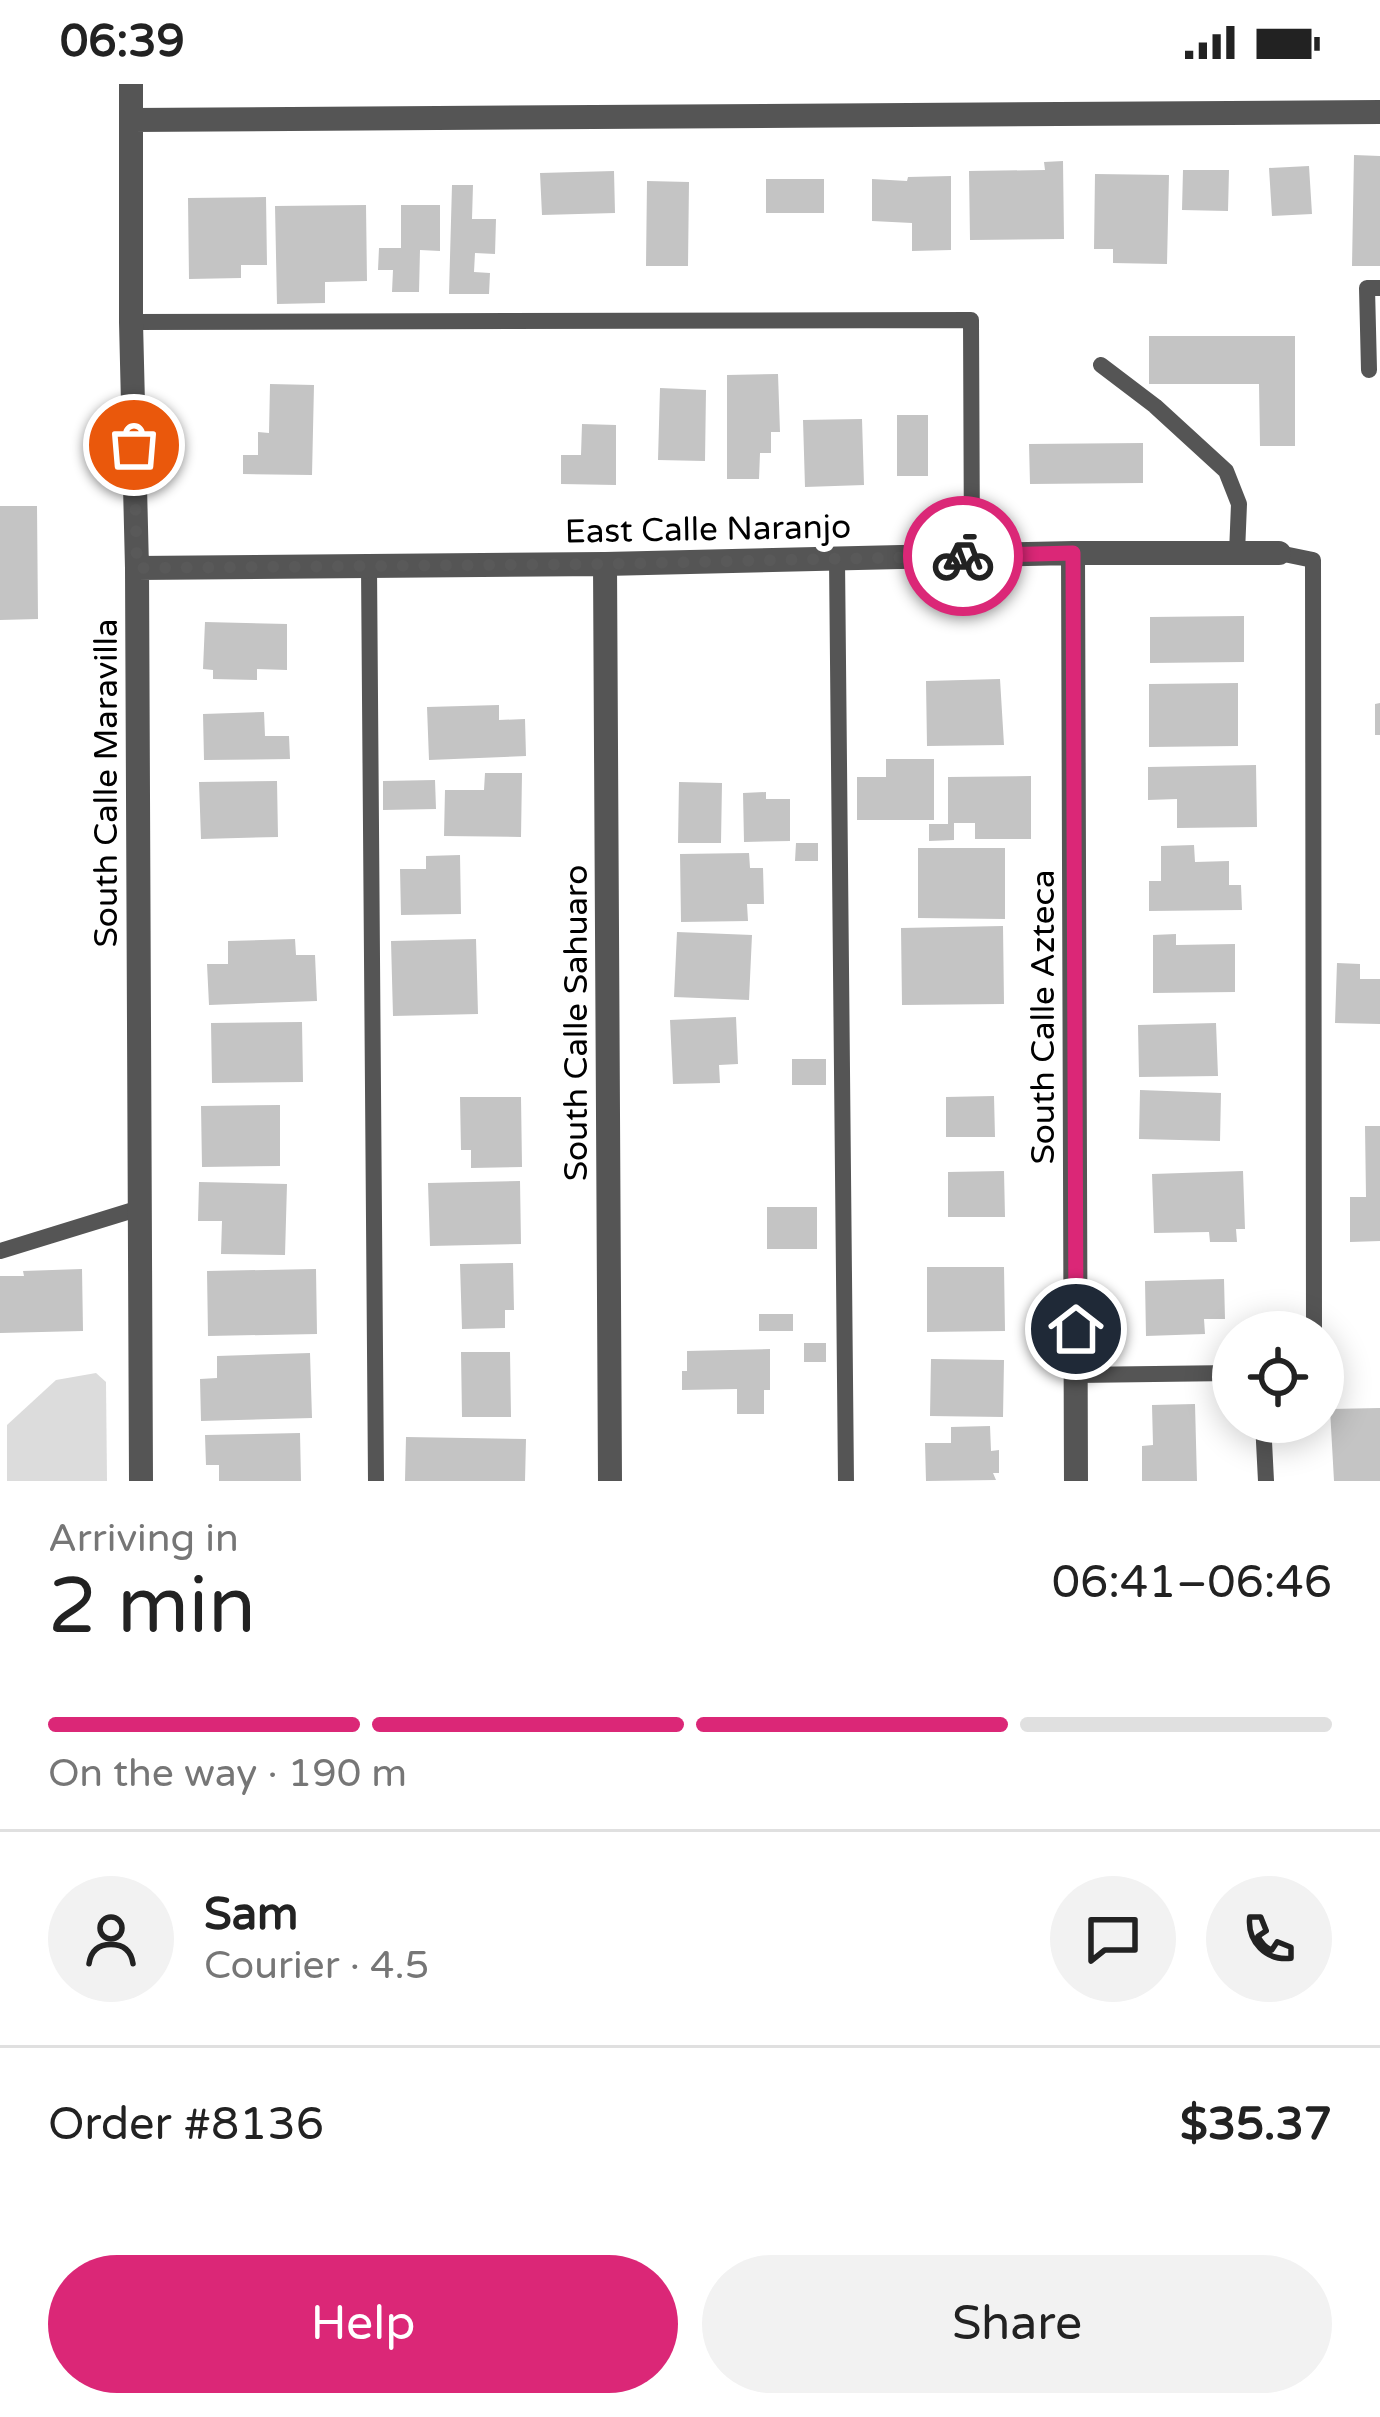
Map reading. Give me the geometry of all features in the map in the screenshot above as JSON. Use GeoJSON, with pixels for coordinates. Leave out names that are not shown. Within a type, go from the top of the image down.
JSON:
{"type":"FeatureCollection","features":[{"type":"Feature","properties":{"kind":"street","name":"South Calle Maravilla"},"geometry":{"type":"LineString","coordinates":[[131,84],[141,1481]]}},
{"type":"Feature","properties":{"kind":"street"},"geometry":{"type":"LineString","coordinates":[[132,120],[1380,112]]}},
{"type":"Feature","properties":{"kind":"street","name":"South Calle Azteca"},"geometry":{"type":"LineString","coordinates":[[1073,553],[1076,1481]]}},
{"type":"Feature","properties":{"kind":"street","name":"East Calle Naranjo"},"geometry":{"type":"LineString","coordinates":[[137,568],[1279,553]]}},
{"type":"Feature","properties":{"kind":"street","name":"South Calle Sahuaro"},"geometry":{"type":"LineString","coordinates":[[605,564],[610,1481]]}},
{"type":"Feature","properties":{"kind":"lane"},"geometry":{"type":"LineString","coordinates":[[1369,370],[1367,288],[1380,288]]}},
{"type":"Feature","properties":{"kind":"lane"},"geometry":{"type":"LineString","coordinates":[[131,322],[971,320],[972,556]]}},
{"type":"Feature","properties":{"kind":"lane"},"geometry":{"type":"LineString","coordinates":[[1102,365],[1226,471],[1239,504],[1237,553]]}},
{"type":"Feature","properties":{"kind":"lane"},"geometry":{"type":"LineString","coordinates":[[1279,553],[1312,560],[1314,1311]]}},
{"type":"Feature","properties":{"kind":"lane"},"geometry":{"type":"LineString","coordinates":[[837,559],[846,1481]]}},
{"type":"Feature","properties":{"kind":"lane"},"geometry":{"type":"LineString","coordinates":[[369,566],[376,1481]]}},
{"type":"Feature","properties":{"kind":"lane"},"geometry":{"type":"LineString","coordinates":[[0,1251],[140,1208]]}},
{"type":"Feature","properties":{"kind":"lane"},"geometry":{"type":"LineString","coordinates":[[1076,1375],[1212,1373]]}},
{"type":"Feature","properties":{"kind":"lane"},"geometry":{"type":"LineString","coordinates":[[1264,1443],[1265,1481]]}},
{"type":"Feature","properties":{"kind":"shaded area"},"geometry":{"type":"Polygon","coordinates":[[[96,1373],[106,1382],[107,1481],[7,1481],[7,1425],[56,1380],[96,1373]]]}},
{"type":"Feature","properties":{"kind":"building"},"geometry":{"type":"Polygon","coordinates":[[[1354,155],[1380,156],[1380,266],[1352,266],[1354,155]]]}},
{"type":"Feature","properties":{"kind":"building"},"geometry":{"type":"Polygon","coordinates":[[[1063,161],[1064,239],[970,240],[969,171],[1045,170],[1044,162],[1063,161]]]}},
{"type":"Feature","properties":{"kind":"building"},"geometry":{"type":"Polygon","coordinates":[[[1309,166],[1312,214],[1272,216],[1269,168],[1309,166]]]}},
{"type":"Feature","properties":{"kind":"building"},"geometry":{"type":"Polygon","coordinates":[[[1183,170],[1229,170],[1228,211],[1182,210],[1183,170]]]}},
{"type":"Feature","properties":{"kind":"building"},"geometry":{"type":"Polygon","coordinates":[[[614,171],[615,213],[542,215],[540,173],[614,171]]]}},
{"type":"Feature","properties":{"kind":"building"},"geometry":{"type":"Polygon","coordinates":[[[1095,174],[1169,175],[1167,264],[1113,263],[1113,249],[1094,249],[1095,174]]]}},
{"type":"Feature","properties":{"kind":"building"},"geometry":{"type":"Polygon","coordinates":[[[951,176],[951,250],[912,251],[912,223],[872,221],[872,179],[951,176]]]}},
{"type":"Feature","properties":{"kind":"building"},"geometry":{"type":"Polygon","coordinates":[[[766,179],[824,179],[824,213],[766,213],[766,179]]]}},
{"type":"Feature","properties":{"kind":"building"},"geometry":{"type":"Polygon","coordinates":[[[647,181],[689,182],[688,266],[646,266],[647,181]]]}},
{"type":"Feature","properties":{"kind":"building"},"geometry":{"type":"Polygon","coordinates":[[[452,185],[473,185],[472,219],[496,219],[495,254],[475,253],[474,272],[490,273],[489,294],[449,294],[452,185]]]}},
{"type":"Feature","properties":{"kind":"building"},"geometry":{"type":"Polygon","coordinates":[[[266,197],[267,265],[241,265],[241,278],[189,279],[188,198],[266,197]]]}},
{"type":"Feature","properties":{"kind":"building"},"geometry":{"type":"Polygon","coordinates":[[[366,205],[367,281],[325,282],[325,303],[277,304],[275,206],[366,205]]]}},
{"type":"Feature","properties":{"kind":"building"},"geometry":{"type":"Polygon","coordinates":[[[401,205],[440,205],[440,251],[420,250],[419,292],[392,292],[393,270],[378,270],[379,248],[401,248],[401,205]]]}},
{"type":"Feature","properties":{"kind":"building"},"geometry":{"type":"Polygon","coordinates":[[[1149,336],[1295,336],[1295,446],[1260,446],[1259,384],[1149,384],[1149,336]]]}},
{"type":"Feature","properties":{"kind":"building"},"geometry":{"type":"Polygon","coordinates":[[[778,374],[780,432],[771,432],[771,453],[760,453],[759,479],[727,479],[727,375],[778,374]]]}},
{"type":"Feature","properties":{"kind":"building"},"geometry":{"type":"Polygon","coordinates":[[[270,384],[314,385],[312,475],[243,474],[243,455],[258,455],[258,432],[269,433],[270,384]]]}},
{"type":"Feature","properties":{"kind":"building"},"geometry":{"type":"Polygon","coordinates":[[[660,388],[706,390],[705,461],[658,460],[660,388]]]}},
{"type":"Feature","properties":{"kind":"building"},"geometry":{"type":"Polygon","coordinates":[[[897,415],[928,415],[928,476],[897,476],[897,415]]]}},
{"type":"Feature","properties":{"kind":"building"},"geometry":{"type":"Polygon","coordinates":[[[862,419],[864,485],[805,487],[803,420],[862,419]]]}},
{"type":"Feature","properties":{"kind":"building"},"geometry":{"type":"Polygon","coordinates":[[[582,424],[616,425],[616,485],[561,484],[561,455],[581,455],[582,424]]]}},
{"type":"Feature","properties":{"kind":"building"},"geometry":{"type":"Polygon","coordinates":[[[1143,443],[1143,483],[1030,484],[1029,444],[1143,443]]]}},
{"type":"Feature","properties":{"kind":"building"},"geometry":{"type":"Polygon","coordinates":[[[0,506],[37,506],[38,619],[0,620],[0,506]]]}},
{"type":"Feature","properties":{"kind":"building"},"geometry":{"type":"Polygon","coordinates":[[[1244,616],[1244,662],[1150,663],[1150,617],[1244,616]]]}},
{"type":"Feature","properties":{"kind":"building"},"geometry":{"type":"Polygon","coordinates":[[[205,622],[287,624],[287,670],[257,669],[257,680],[213,679],[213,670],[203,669],[205,622]]]}},
{"type":"Feature","properties":{"kind":"building"},"geometry":{"type":"Polygon","coordinates":[[[1000,679],[1004,745],[927,746],[926,681],[1000,679]]]}},
{"type":"Feature","properties":{"kind":"building"},"geometry":{"type":"Polygon","coordinates":[[[1238,683],[1238,746],[1149,747],[1149,684],[1238,683]]]}},
{"type":"Feature","properties":{"kind":"building"},"geometry":{"type":"Polygon","coordinates":[[[1380,703],[1380,735],[1375,735],[1375,704],[1380,703]]]}},
{"type":"Feature","properties":{"kind":"building"},"geometry":{"type":"Polygon","coordinates":[[[499,705],[499,720],[525,719],[526,756],[429,760],[427,707],[499,705]]]}},
{"type":"Feature","properties":{"kind":"building"},"geometry":{"type":"Polygon","coordinates":[[[264,712],[265,736],[289,736],[290,759],[204,760],[203,714],[264,712]]]}},
{"type":"Feature","properties":{"kind":"building"},"geometry":{"type":"Polygon","coordinates":[[[886,759],[934,759],[934,820],[857,820],[857,777],[886,777],[886,759]]]}},
{"type":"Feature","properties":{"kind":"building"},"geometry":{"type":"Polygon","coordinates":[[[1256,765],[1257,827],[1177,828],[1177,799],[1148,800],[1148,767],[1256,765]]]}},
{"type":"Feature","properties":{"kind":"building"},"geometry":{"type":"Polygon","coordinates":[[[485,773],[522,773],[521,837],[444,836],[445,790],[484,790],[485,773]]]}},
{"type":"Feature","properties":{"kind":"building"},"geometry":{"type":"Polygon","coordinates":[[[1031,776],[1031,839],[975,839],[975,823],[954,823],[954,840],[929,841],[929,824],[948,824],[948,777],[1031,776]]]}},
{"type":"Feature","properties":{"kind":"building"},"geometry":{"type":"Polygon","coordinates":[[[435,780],[436,809],[383,810],[383,781],[435,780]]]}},
{"type":"Feature","properties":{"kind":"building"},"geometry":{"type":"Polygon","coordinates":[[[277,781],[278,837],[201,839],[199,782],[277,781]]]}},
{"type":"Feature","properties":{"kind":"building"},"geometry":{"type":"Polygon","coordinates":[[[679,782],[722,783],[721,843],[678,843],[679,782]]]}},
{"type":"Feature","properties":{"kind":"building"},"geometry":{"type":"Polygon","coordinates":[[[766,792],[766,799],[790,799],[790,841],[744,842],[743,793],[766,792]]]}},
{"type":"Feature","properties":{"kind":"building"},"geometry":{"type":"Polygon","coordinates":[[[796,843],[818,843],[818,861],[795,861],[796,843]]]}},
{"type":"Feature","properties":{"kind":"building"},"geometry":{"type":"Polygon","coordinates":[[[1194,845],[1195,862],[1229,861],[1229,885],[1241,885],[1242,910],[1149,911],[1149,881],[1161,881],[1161,846],[1194,845]]]}},
{"type":"Feature","properties":{"kind":"building"},"geometry":{"type":"Polygon","coordinates":[[[918,848],[1005,848],[1005,919],[918,918],[918,848]]]}},
{"type":"Feature","properties":{"kind":"building"},"geometry":{"type":"Polygon","coordinates":[[[749,853],[750,868],[763,868],[764,904],[747,904],[748,921],[681,922],[680,854],[749,853]]]}},
{"type":"Feature","properties":{"kind":"building"},"geometry":{"type":"Polygon","coordinates":[[[460,855],[461,914],[401,915],[400,869],[426,869],[426,856],[460,855]]]}},
{"type":"Feature","properties":{"kind":"building"},"geometry":{"type":"Polygon","coordinates":[[[1003,926],[1004,1004],[902,1005],[901,928],[1003,926]]]}},
{"type":"Feature","properties":{"kind":"building"},"geometry":{"type":"Polygon","coordinates":[[[677,932],[752,935],[749,1000],[674,997],[677,932]]]}},
{"type":"Feature","properties":{"kind":"building"},"geometry":{"type":"Polygon","coordinates":[[[1176,934],[1176,945],[1235,944],[1235,992],[1153,993],[1153,935],[1176,934]]]}},
{"type":"Feature","properties":{"kind":"building"},"geometry":{"type":"Polygon","coordinates":[[[295,939],[296,955],[315,955],[317,1001],[209,1005],[207,964],[228,964],[228,941],[295,939]]]}},
{"type":"Feature","properties":{"kind":"building"},"geometry":{"type":"Polygon","coordinates":[[[476,939],[478,1014],[393,1016],[391,941],[476,939]]]}},
{"type":"Feature","properties":{"kind":"building"},"geometry":{"type":"Polygon","coordinates":[[[1337,963],[1360,964],[1360,979],[1380,979],[1380,1024],[1335,1023],[1337,963]]]}},
{"type":"Feature","properties":{"kind":"building"},"geometry":{"type":"Polygon","coordinates":[[[736,1017],[738,1064],[719,1065],[720,1083],[673,1084],[670,1020],[736,1017]]]}},
{"type":"Feature","properties":{"kind":"building"},"geometry":{"type":"Polygon","coordinates":[[[302,1022],[303,1082],[212,1083],[211,1023],[302,1022]]]}},
{"type":"Feature","properties":{"kind":"building"},"geometry":{"type":"Polygon","coordinates":[[[1216,1023],[1218,1076],[1139,1077],[1138,1025],[1216,1023]]]}},
{"type":"Feature","properties":{"kind":"building"},"geometry":{"type":"Polygon","coordinates":[[[792,1059],[826,1059],[826,1085],[792,1085],[792,1059]]]}},
{"type":"Feature","properties":{"kind":"building"},"geometry":{"type":"Polygon","coordinates":[[[1140,1090],[1221,1093],[1220,1141],[1139,1139],[1140,1090]]]}},
{"type":"Feature","properties":{"kind":"building"},"geometry":{"type":"Polygon","coordinates":[[[994,1096],[995,1137],[946,1137],[946,1097],[994,1096]]]}},
{"type":"Feature","properties":{"kind":"building"},"geometry":{"type":"Polygon","coordinates":[[[460,1097],[521,1097],[522,1167],[471,1168],[471,1150],[461,1150],[460,1097]]]}},
{"type":"Feature","properties":{"kind":"building"},"geometry":{"type":"Polygon","coordinates":[[[280,1105],[280,1166],[202,1167],[201,1106],[280,1105]]]}},
{"type":"Feature","properties":{"kind":"building"},"geometry":{"type":"Polygon","coordinates":[[[1365,1126],[1380,1126],[1380,1241],[1350,1242],[1350,1197],[1366,1197],[1365,1126]]]}},
{"type":"Feature","properties":{"kind":"building"},"geometry":{"type":"Polygon","coordinates":[[[1004,1171],[1005,1217],[948,1217],[948,1172],[1004,1171]]]}},
{"type":"Feature","properties":{"kind":"building"},"geometry":{"type":"Polygon","coordinates":[[[1243,1171],[1245,1229],[1236,1229],[1237,1242],[1210,1242],[1209,1232],[1154,1233],[1152,1174],[1243,1171]]]}},
{"type":"Feature","properties":{"kind":"building"},"geometry":{"type":"Polygon","coordinates":[[[520,1181],[521,1244],[430,1246],[428,1183],[520,1181]]]}},
{"type":"Feature","properties":{"kind":"building"},"geometry":{"type":"Polygon","coordinates":[[[199,1182],[287,1184],[285,1255],[221,1254],[222,1221],[198,1221],[199,1182]]]}},
{"type":"Feature","properties":{"kind":"building"},"geometry":{"type":"Polygon","coordinates":[[[767,1207],[817,1207],[817,1249],[767,1249],[767,1207]]]}},
{"type":"Feature","properties":{"kind":"building"},"geometry":{"type":"Polygon","coordinates":[[[513,1263],[514,1310],[505,1310],[505,1328],[462,1329],[460,1264],[513,1263]]]}},
{"type":"Feature","properties":{"kind":"building"},"geometry":{"type":"Polygon","coordinates":[[[927,1267],[1004,1267],[1005,1331],[927,1332],[927,1267]]]}},
{"type":"Feature","properties":{"kind":"building"},"geometry":{"type":"Polygon","coordinates":[[[82,1269],[83,1331],[0,1333],[0,1276],[82,1269]]]}},
{"type":"Feature","properties":{"kind":"building"},"geometry":{"type":"Polygon","coordinates":[[[316,1269],[317,1334],[208,1336],[207,1271],[316,1269]]]}},
{"type":"Feature","properties":{"kind":"building"},"geometry":{"type":"Polygon","coordinates":[[[1224,1279],[1225,1311],[1212,1311],[1212,1319],[1204,1319],[1205,1334],[1146,1336],[1145,1281],[1224,1279]]]}},
{"type":"Feature","properties":{"kind":"building"},"geometry":{"type":"Polygon","coordinates":[[[759,1314],[793,1314],[793,1331],[759,1331],[759,1314]]]}},
{"type":"Feature","properties":{"kind":"building"},"geometry":{"type":"Polygon","coordinates":[[[804,1343],[826,1343],[826,1362],[804,1362],[804,1343]]]}},
{"type":"Feature","properties":{"kind":"building"},"geometry":{"type":"Polygon","coordinates":[[[770,1349],[770,1390],[764,1390],[764,1414],[737,1414],[737,1389],[682,1390],[687,1351],[770,1349]]]}},
{"type":"Feature","properties":{"kind":"building"},"geometry":{"type":"Polygon","coordinates":[[[461,1352],[510,1352],[511,1417],[462,1417],[461,1352]]]}},
{"type":"Feature","properties":{"kind":"building"},"geometry":{"type":"Polygon","coordinates":[[[310,1353],[312,1418],[201,1421],[200,1379],[217,1378],[217,1356],[310,1353]]]}},
{"type":"Feature","properties":{"kind":"building"},"geometry":{"type":"Polygon","coordinates":[[[931,1359],[1004,1360],[1003,1417],[930,1416],[931,1359]]]}},
{"type":"Feature","properties":{"kind":"building"},"geometry":{"type":"Polygon","coordinates":[[[1195,1404],[1197,1481],[1142,1481],[1142,1446],[1153,1445],[1152,1405],[1195,1404]]]}},
{"type":"Feature","properties":{"kind":"building"},"geometry":{"type":"Polygon","coordinates":[[[1380,1408],[1380,1481],[1334,1481],[1332,1443],[1344,1443],[1344,1409],[1380,1408]]]}},
{"type":"Feature","properties":{"kind":"building"},"geometry":{"type":"Polygon","coordinates":[[[990,1426],[991,1451],[999,1450],[999,1473],[993,1473],[996,1480],[926,1481],[925,1443],[951,1443],[951,1427],[990,1426]]]}},
{"type":"Feature","properties":{"kind":"building"},"geometry":{"type":"Polygon","coordinates":[[[300,1433],[301,1481],[219,1481],[219,1465],[206,1465],[205,1435],[300,1433]]]}},
{"type":"Feature","properties":{"kind":"building"},"geometry":{"type":"Polygon","coordinates":[[[406,1437],[526,1439],[525,1481],[405,1481],[406,1437]]]}},
{"type":"Feature","properties":{"kind":"way so far"},"geometry":{"type":"LineString","coordinates":[[134,445],[137,568],[963,556]]}},
{"type":"Feature","properties":{"kind":"route"},"geometry":{"type":"LineString","coordinates":[[963,556],[1073,553],[1076,1329]]}}]}
